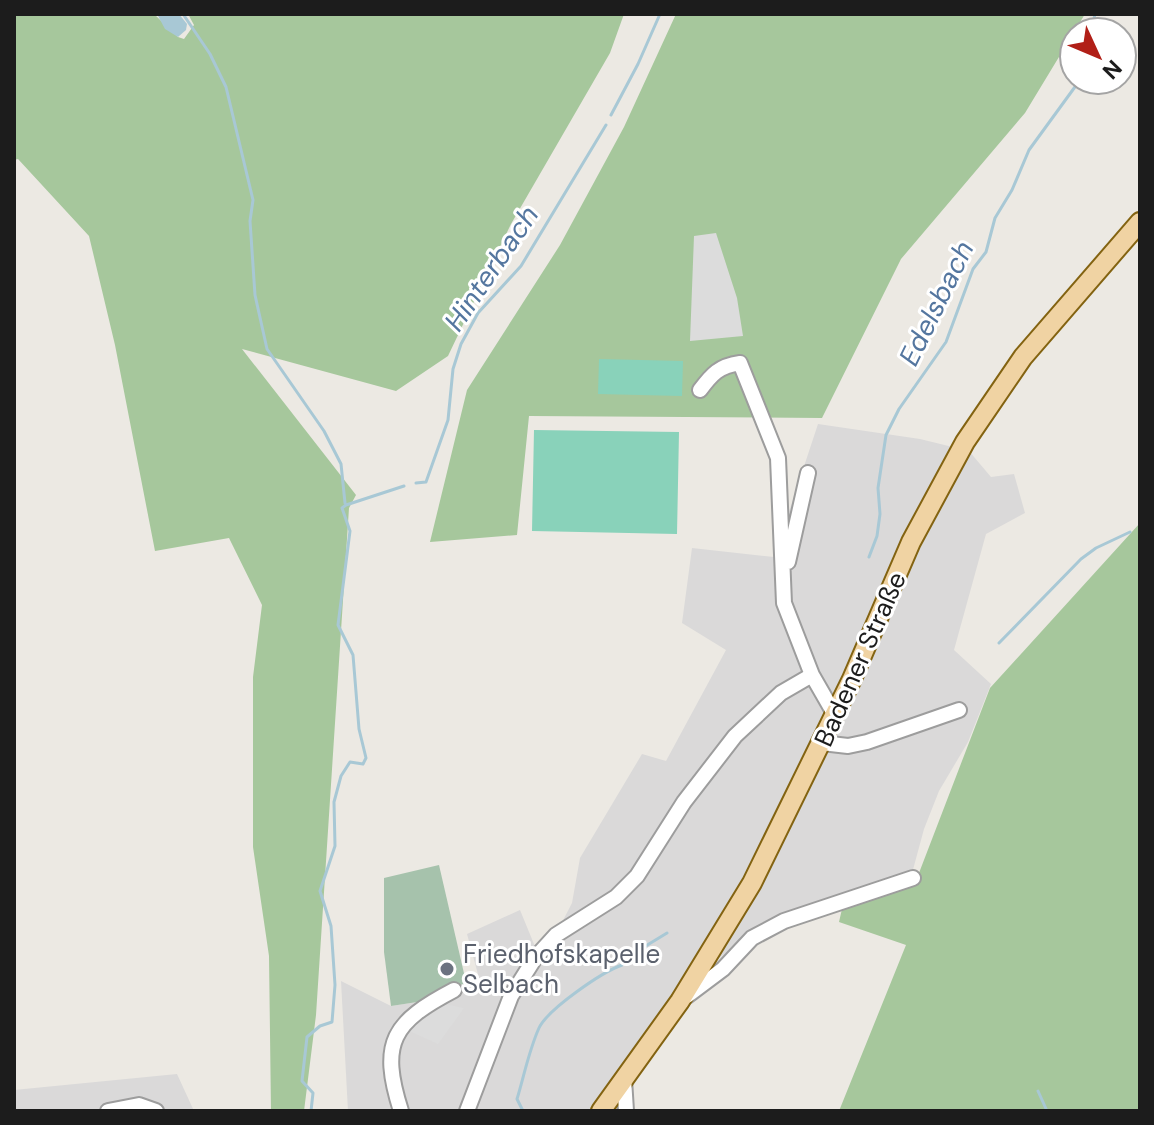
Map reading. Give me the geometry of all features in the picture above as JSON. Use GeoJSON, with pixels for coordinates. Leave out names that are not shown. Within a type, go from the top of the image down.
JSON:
{"type":"FeatureCollection","features":[{"type":"Feature","properties":{"kind":"main road","name":"Badener Straße"},"geometry":{"type":"LineString","coordinates":[[601,1111],[680,1001],[752,883],[880,620],[911,542],[965,442],[1031,347],[1140,222]]}},
{"type":"Feature","properties":{"kind":"street"},"geometry":{"type":"LineString","coordinates":[[700,390],[714,371],[740,363],[778,458],[784,603],[812,675],[835,715]]}},
{"type":"Feature","properties":{"kind":"street"},"geometry":{"type":"LineString","coordinates":[[782,586],[808,473]]}},
{"type":"Feature","properties":{"kind":"street"},"geometry":{"type":"LineString","coordinates":[[467,1111],[522,975],[556,935],[616,897],[637,876],[684,802],[735,736],[781,693],[812,675]]}},
{"type":"Feature","properties":{"kind":"street"},"geometry":{"type":"LineString","coordinates":[[822,743],[848,746],[867,742],[959,710]]}},
{"type":"Feature","properties":{"kind":"street"},"geometry":{"type":"LineString","coordinates":[[680,1001],[723,969],[752,938],[784,921],[913,878]]}},
{"type":"Feature","properties":{"kind":"street"},"geometry":{"type":"LineString","coordinates":[[401,1111],[392,1072],[393,1043],[405,1022],[421,1007],[454,990]]}},
{"type":"Feature","properties":{"kind":"street"},"geometry":{"type":"LineString","coordinates":[[624,1079],[626,1111]]}},
{"type":"Feature","properties":{"kind":"street"},"geometry":{"type":"LineString","coordinates":[[108,1111],[139,1105],[156,1111]]}},
{"type":"Feature","properties":{"kind":"shaded area"},"geometry":{"type":"Polygon","coordinates":[[[716,233],[737,298],[743,336],[690,341],[694,236],[716,233]]]}},
{"type":"Feature","properties":{"kind":"shaded area"},"geometry":{"type":"Polygon","coordinates":[[[818,424],[920,439],[969,451],[991,477],[1014,474],[1025,513],[986,534],[954,650],[991,684],[968,742],[939,791],[924,829],[911,877],[764,923],[681,988],[619,1080],[623,1111],[348,1111],[341,981],[391,1006],[437,999],[479,978],[467,934],[520,910],[536,949],[557,932],[572,903],[580,858],[642,754],[666,761],[726,650],[682,623],[692,548],[774,557],[818,424]]]}},
{"type":"Feature","properties":{"kind":"shaded area"},"geometry":{"type":"Polygon","coordinates":[[[437,1002],[464,1008],[438,1044],[407,1030],[437,1002]]]}},
{"type":"Feature","properties":{"kind":"shaded area"},"geometry":{"type":"Polygon","coordinates":[[[177,1074],[194,1111],[14,1111],[14,1090],[177,1074]]]}},
{"type":"Feature","properties":{"kind":"green space"},"geometry":{"type":"Polygon","coordinates":[[[14,14],[154,14],[184,39],[194,25],[188,14],[624,14],[610,53],[511,224],[448,356],[396,391],[242,349],[356,495],[349,508],[316,1015],[304,1111],[271,1111],[269,956],[253,847],[253,677],[262,605],[229,538],[155,551],[115,345],[89,236],[18,159],[14,160],[14,14]]]}},
{"type":"Feature","properties":{"kind":"green space"},"geometry":{"type":"Polygon","coordinates":[[[676,14],[1085,14],[1058,16],[1058,59],[1025,113],[901,259],[822,418],[529,416],[517,535],[430,542],[467,390],[560,245],[624,127],[676,14]]]}},
{"type":"Feature","properties":{"kind":"green space"},"geometry":{"type":"Polygon","coordinates":[[[599,359],[683,361],[682,396],[598,394],[599,359]]]}},
{"type":"Feature","properties":{"kind":"green space"},"geometry":{"type":"Polygon","coordinates":[[[534,430],[679,432],[677,534],[532,531],[534,430]]]}},
{"type":"Feature","properties":{"kind":"green space"},"geometry":{"type":"Polygon","coordinates":[[[1140,523],[1140,1111],[839,1111],[906,945],[839,922],[842,909],[914,886],[990,688],[1140,523]]]}},
{"type":"Feature","properties":{"kind":"green space"},"geometry":{"type":"Polygon","coordinates":[[[439,865],[466,982],[437,999],[391,1006],[384,952],[384,878],[439,865]]]}},
{"type":"Feature","properties":{"kind":"water"},"geometry":{"type":"Polygon","coordinates":[[[157,14],[179,14],[187,24],[186,30],[178,37],[165,29],[157,14]]]}},
{"type":"Feature","properties":{"kind":"waterway"},"geometry":{"type":"LineString","coordinates":[[183,14],[210,54],[226,87],[253,200],[250,221],[255,295],[267,349],[324,431],[341,464],[345,503]]}},
{"type":"Feature","properties":{"kind":"waterway","name":"Hinterbach"},"geometry":{"type":"LineString","coordinates":[[611,115],[660,14]]}},
{"type":"Feature","properties":{"kind":"waterway","name":"Edelsbach"},"geometry":{"type":"LineString","coordinates":[[869,557],[877,536],[880,514],[878,488],[886,435],[899,409],[946,342],[973,269],[986,252],[995,218],[1012,190],[1029,150],[1068,96]]}},
{"type":"Feature","properties":{"kind":"waterway","name":"Hinterbach"},"geometry":{"type":"LineString","coordinates":[[416,483],[426,482],[448,420],[453,369],[461,344],[478,313],[521,266],[606,125]]}},
{"type":"Feature","properties":{"kind":"waterway","name":"Hinterbach"},"geometry":{"type":"LineString","coordinates":[[311,1111],[313,1093],[302,1081],[307,1037],[320,1026],[332,1022],[335,985],[331,926],[320,891],[335,846],[334,802],[341,776],[350,762],[363,764],[366,758],[359,729],[353,655],[338,625],[350,531],[342,508],[404,486]]}},
{"type":"Feature","properties":{"kind":"waterway"},"geometry":{"type":"LineString","coordinates":[[999,643],[1081,559],[1130,532]]}},
{"type":"Feature","properties":{"kind":"waterway"},"geometry":{"type":"LineString","coordinates":[[523,1111],[517,1099],[532,1045],[544,1020],[576,992],[667,933]]}},
{"type":"Feature","properties":{"kind":"waterway"},"geometry":{"type":"LineString","coordinates":[[1038,1091],[1047,1111]]}},
{"type":"Feature","properties":{"kind":"place","name":"Friedhofskapelle Selbach"},"geometry":{"type":"Point","coordinates":[447,969]}}]}
